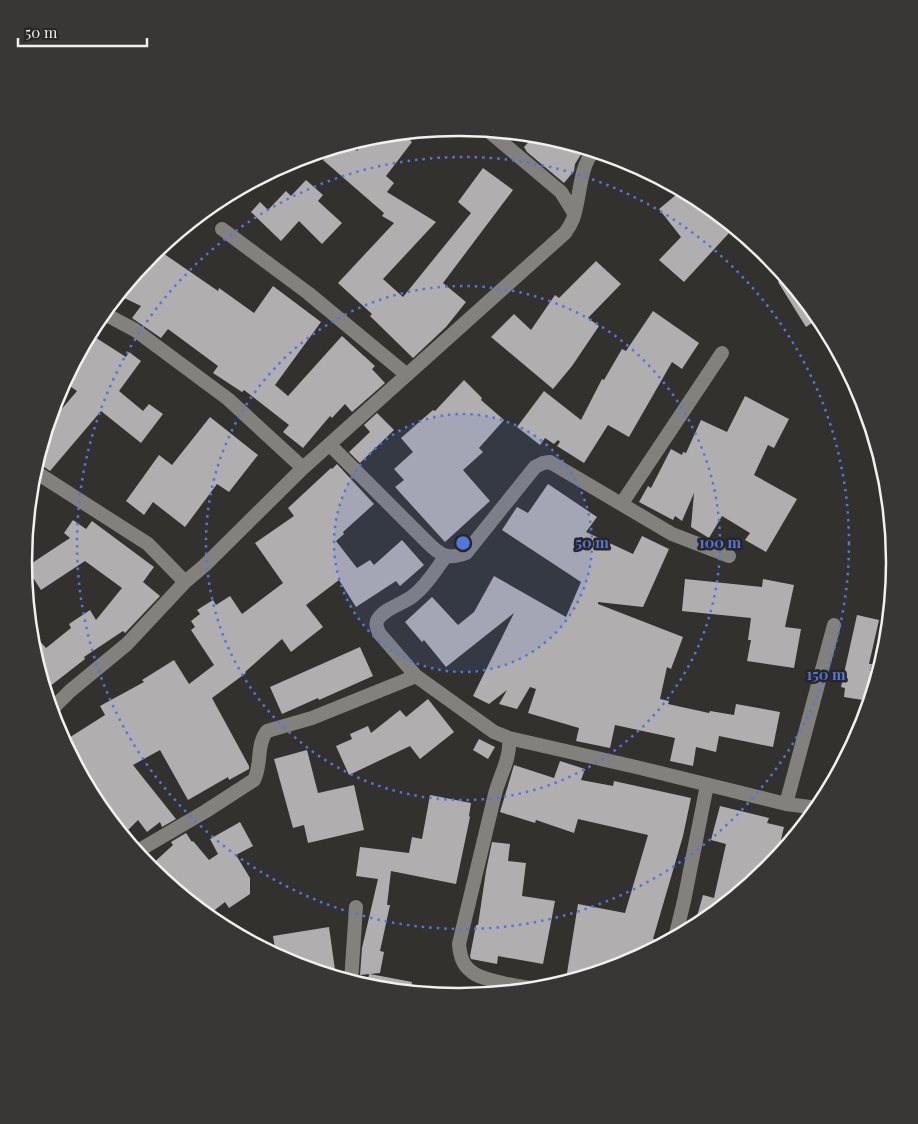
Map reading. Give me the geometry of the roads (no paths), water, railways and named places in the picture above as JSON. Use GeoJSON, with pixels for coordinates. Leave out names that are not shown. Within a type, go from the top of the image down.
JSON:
{"type":"FeatureCollection","features":[{"type":"Feature","properties":{"kind":"street"},"geometry":{"type":"LineString","coordinates":[[495,137],[561,192],[574,213]]}},
{"type":"Feature","properties":{"kind":"street"},"geometry":{"type":"LineString","coordinates":[[57,703],[127,644],[185,582],[205,565],[303,468],[565,233],[574,213],[589,156]]}},
{"type":"Feature","properties":{"kind":"street"},"geometry":{"type":"LineString","coordinates":[[222,229],[308,293],[407,375]]}},
{"type":"Feature","properties":{"kind":"street"},"geometry":{"type":"LineString","coordinates":[[110,317],[134,330],[228,399],[303,468]]}},
{"type":"Feature","properties":{"kind":"street"},"geometry":{"type":"LineString","coordinates":[[622,503],[722,353]]}},
{"type":"Feature","properties":{"kind":"street"},"geometry":{"type":"LineString","coordinates":[[330,445],[442,554],[454,557],[466,553],[535,467],[550,462],[672,534],[729,556]]}},
{"type":"Feature","properties":{"kind":"street"},"geometry":{"type":"LineString","coordinates":[[42,475],[148,544],[185,582]]}},
{"type":"Feature","properties":{"kind":"street"},"geometry":{"type":"LineString","coordinates":[[442,554],[436,570],[414,596],[384,613],[376,623],[379,633],[416,676],[494,732],[509,738],[786,804],[808,807]]}},
{"type":"Feature","properties":{"kind":"street"},"geometry":{"type":"LineString","coordinates":[[786,804],[834,625]]}},
{"type":"Feature","properties":{"kind":"street"},"geometry":{"type":"LineString","coordinates":[[143,848],[254,780],[258,770],[261,743],[267,731],[312,718],[416,676]]}},
{"type":"Feature","properties":{"kind":"street"},"geometry":{"type":"LineString","coordinates":[[509,738],[508,758],[497,787],[459,944],[460,956],[472,972],[482,977],[515,985]]}},
{"type":"Feature","properties":{"kind":"street"},"geometry":{"type":"LineString","coordinates":[[677,928],[707,785]]}},
{"type":"Feature","properties":{"kind":"street"},"geometry":{"type":"LineString","coordinates":[[351,975],[356,907]]}}]}
